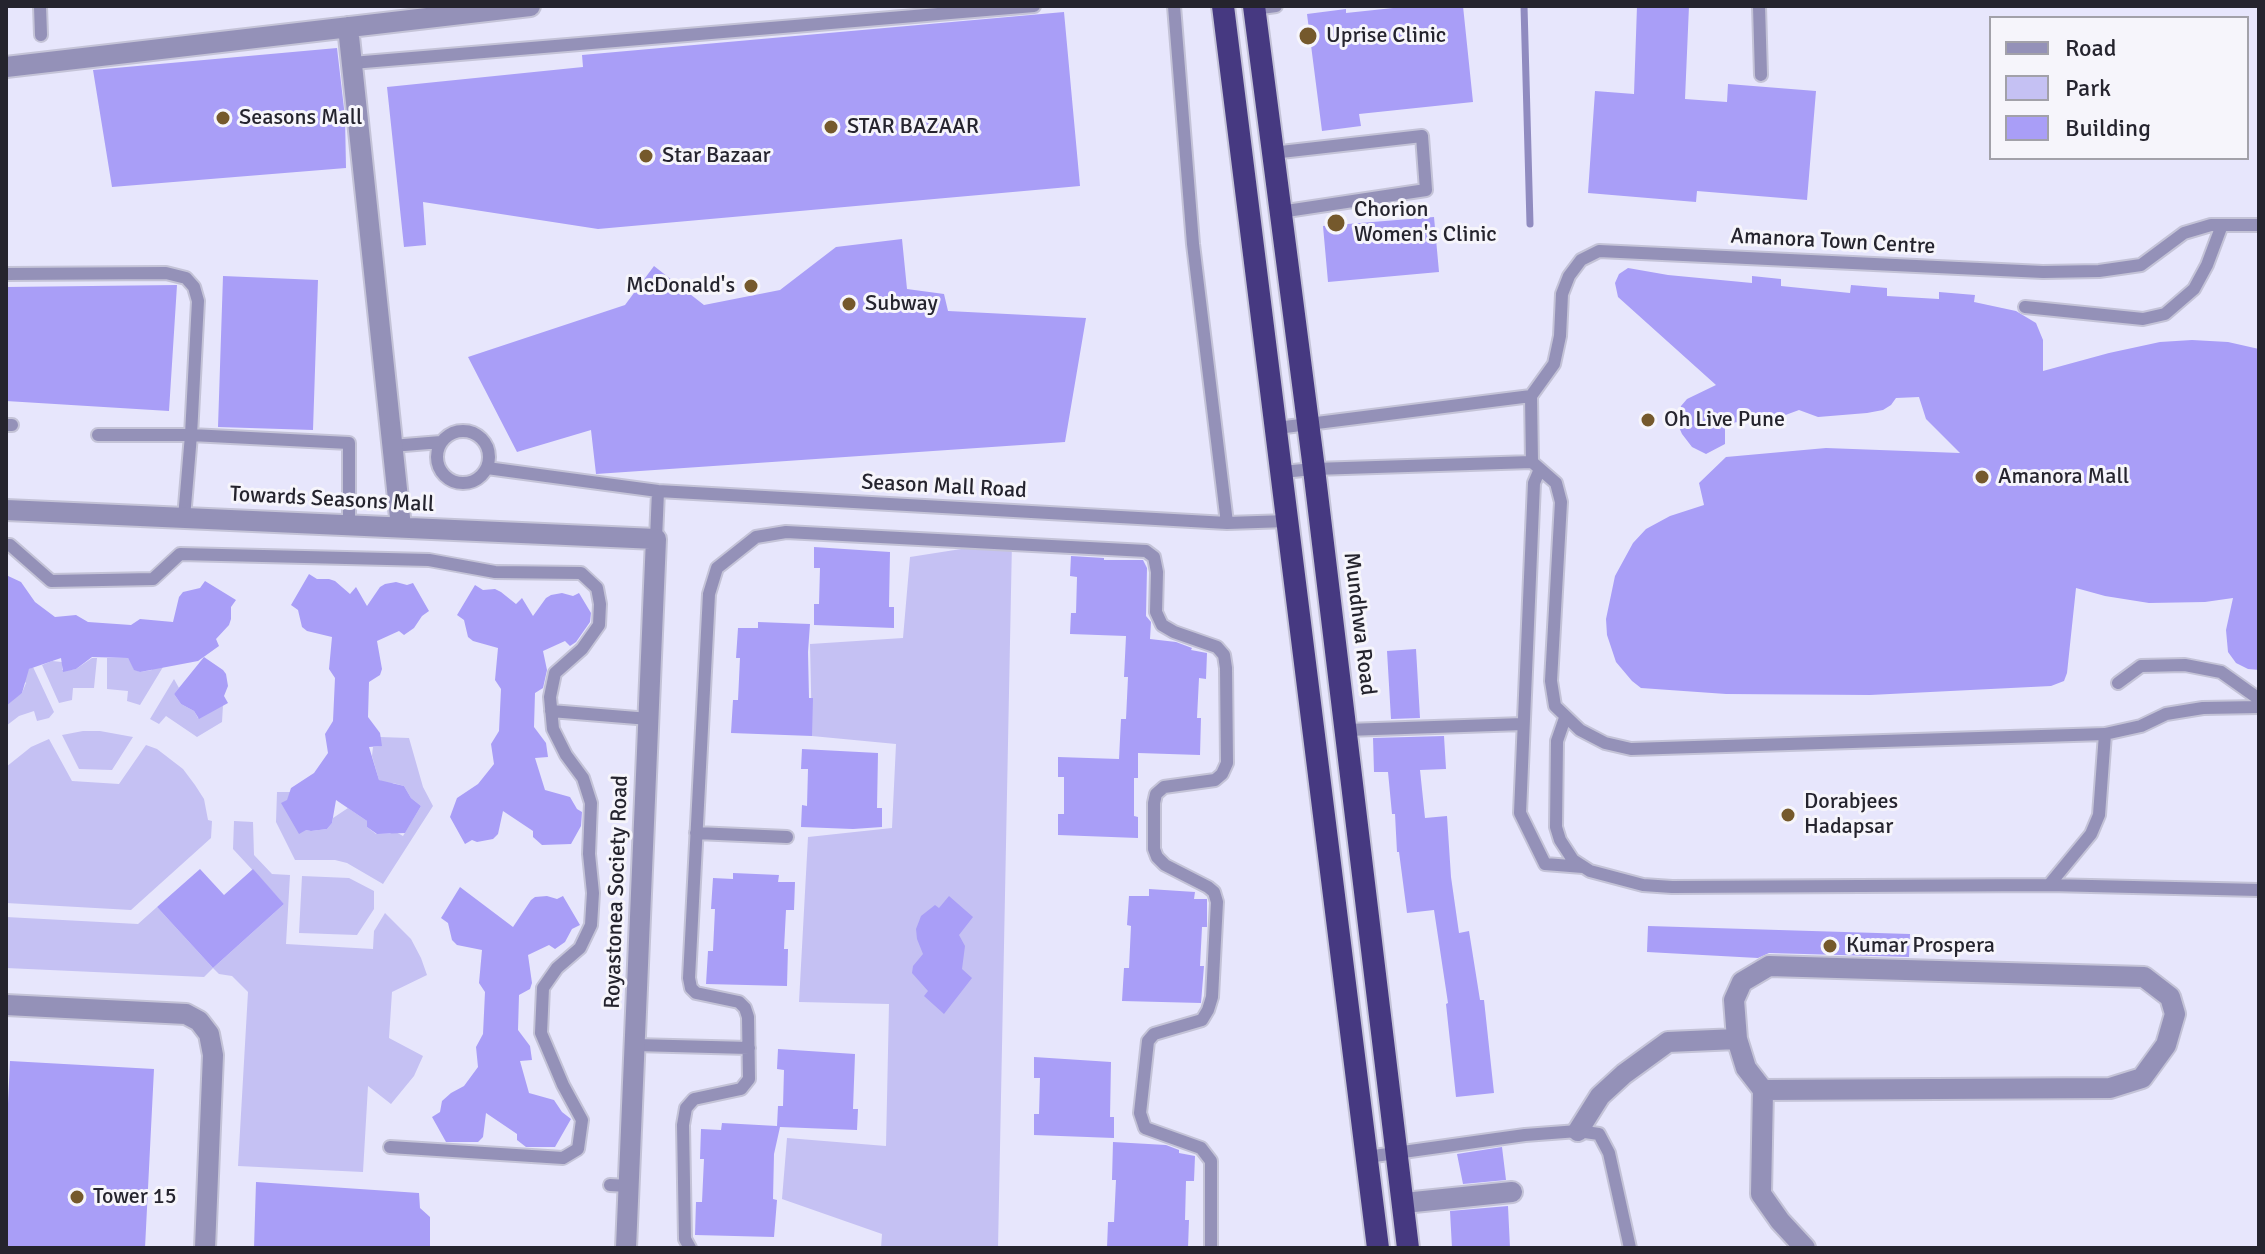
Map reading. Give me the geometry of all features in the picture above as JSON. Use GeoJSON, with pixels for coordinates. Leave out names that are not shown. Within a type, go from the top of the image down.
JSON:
{"type":"FeatureCollection","features":[{"type":"Feature","properties":{"kind":"highway"},"geometry":{"type":"LineString","coordinates":[[1223,6],[1378,1248]]}},
{"type":"Feature","properties":{"kind":"highway","name":"Mundhwa Road"},"geometry":{"type":"LineString","coordinates":[[1261,7],[1272,153],[1314,469],[1408,1248]]}},
{"type":"Feature","properties":{"kind":"street"},"geometry":{"type":"LineString","coordinates":[[6,67],[348,27],[457,10],[530,6]]}},
{"type":"Feature","properties":{"kind":"street"},"geometry":{"type":"LineString","coordinates":[[348,27],[401,527]]}},
{"type":"Feature","properties":{"kind":"street","name":"Towards Seasons Mall"},"geometry":{"type":"LineString","coordinates":[[6,510],[656,539]]}},
{"type":"Feature","properties":{"kind":"street","name":"Royastonea Society Road"},"geometry":{"type":"LineString","coordinates":[[626,1248],[619,1186],[635,1045],[656,539]]}},
{"type":"Feature","properties":{"kind":"street"},"geometry":{"type":"LineString","coordinates":[[1763,1090],[2110,1088],[2142,1078],[2166,1045],[2175,1014],[2170,997],[2144,977],[1769,966],[1742,982],[1734,1000],[1737,1039],[1746,1068],[1763,1090],[1761,1194],[1805,1248]]}},
{"type":"Feature","properties":{"kind":"street"},"geometry":{"type":"LineString","coordinates":[[6,1005],[186,1014],[199,1021],[209,1034],[213,1055],[205,1248]]}},
{"type":"Feature","properties":{"kind":"street"},"geometry":{"type":"LineString","coordinates":[[1578,1131],[1600,1096],[1668,1042],[1737,1039]]}},
{"type":"Feature","properties":{"kind":"street"},"geometry":{"type":"LineString","coordinates":[[1404,1203],[1512,1192]]}},
{"type":"Feature","properties":{"kind":"lane"},"geometry":{"type":"LineString","coordinates":[[40,6],[41,35]]}},
{"type":"Feature","properties":{"kind":"lane"},"geometry":{"type":"LineString","coordinates":[[352,63],[1034,6]]}},
{"type":"Feature","properties":{"kind":"lane"},"geometry":{"type":"LineString","coordinates":[[1174,6],[1193,244],[1227,523]]}},
{"type":"Feature","properties":{"kind":"lane"},"geometry":{"type":"LineString","coordinates":[[1759,6],[1761,75]]}},
{"type":"Feature","properties":{"kind":"lane"},"geometry":{"type":"LineString","coordinates":[[1272,153],[1422,136],[1426,190],[1280,212]]}},
{"type":"Feature","properties":{"kind":"lane","name":"Amanora Town Centre"},"geometry":{"type":"LineString","coordinates":[[1531,396],[1554,364],[1560,336],[1562,294],[1569,276],[1581,260],[1599,251],[2043,272],[2099,271],[2141,265],[2184,233],[2211,225],[2259,225]]}},
{"type":"Feature","properties":{"kind":"lane"},"geometry":{"type":"LineString","coordinates":[[2025,307],[2143,319],[2165,314],[2194,289],[2222,225]]}},
{"type":"Feature","properties":{"kind":"lane"},"geometry":{"type":"LineString","coordinates":[[6,274],[166,273],[186,278],[194,287],[198,301],[184,518]]}},
{"type":"Feature","properties":{"kind":"lane"},"geometry":{"type":"LineString","coordinates":[[1277,428],[1531,396],[1536,466],[1520,813],[1545,864],[1586,868],[1643,885],[1672,887],[2049,885],[2259,890]]}},
{"type":"Feature","properties":{"kind":"lane"},"geometry":{"type":"LineString","coordinates":[[392,446],[441,442],[455,432],[472,432],[480,436],[489,450],[483,475],[476,480],[459,483],[443,475],[437,459],[441,442]]}},
{"type":"Feature","properties":{"kind":"lane"},"geometry":{"type":"LineString","coordinates":[[98,435],[191,435],[349,443],[349,525]]}},
{"type":"Feature","properties":{"kind":"lane"},"geometry":{"type":"LineString","coordinates":[[1282,472],[1536,466],[1556,483],[1561,502],[1551,681],[1555,706],[1580,730],[1605,743],[1631,749],[2105,734],[2141,726],[2166,714],[2203,708],[2259,707]]}},
{"type":"Feature","properties":{"kind":"lane","name":"Season Mall Road"},"geometry":{"type":"LineString","coordinates":[[487,468],[658,491],[1227,523],[1288,521]]}},
{"type":"Feature","properties":{"kind":"lane"},"geometry":{"type":"LineString","coordinates":[[656,539],[658,491]]}},
{"type":"Feature","properties":{"kind":"lane"},"geometry":{"type":"LineString","coordinates":[[690,1248],[685,1239],[683,1125],[686,1108],[694,1099],[741,1089],[749,1079],[748,1017],[745,1008],[739,1002],[696,993],[691,988],[689,978],[709,594],[717,568],[756,537],[786,532],[1146,551],[1154,557],[1157,572],[1156,612],[1162,625],[1217,647],[1224,655],[1227,763],[1222,774],[1215,780],[1164,787],[1156,794],[1154,803],[1154,849],[1157,857],[1165,865],[1208,887],[1214,892],[1217,902],[1212,997],[1202,1020],[1154,1034],[1148,1041],[1140,1113],[1145,1128],[1201,1148],[1211,1161],[1211,1248]]}},
{"type":"Feature","properties":{"kind":"lane"},"geometry":{"type":"LineString","coordinates":[[6,545],[10,545],[51,581],[153,579],[180,554],[429,560],[495,572],[581,573],[597,588],[599,625],[582,649],[555,673],[550,697],[553,729],[566,755],[583,778],[591,803],[591,925],[580,948],[557,968],[543,988],[541,1033],[582,1120],[578,1149],[563,1158],[390,1147]]}},
{"type":"Feature","properties":{"kind":"lane"},"geometry":{"type":"LineString","coordinates":[[2118,683],[2141,666],[2185,665],[2221,672],[2259,699]]}},
{"type":"Feature","properties":{"kind":"lane"},"geometry":{"type":"LineString","coordinates":[[551,711],[649,719]]}},
{"type":"Feature","properties":{"kind":"lane"},"geometry":{"type":"LineString","coordinates":[[1565,718],[1557,741],[1556,827],[1573,860],[1586,868]]}},
{"type":"Feature","properties":{"kind":"lane"},"geometry":{"type":"LineString","coordinates":[[1346,730],[1523,724]]}},
{"type":"Feature","properties":{"kind":"lane"},"geometry":{"type":"LineString","coordinates":[[2049,885],[2091,834],[2099,815],[2105,734]]}},
{"type":"Feature","properties":{"kind":"lane"},"geometry":{"type":"LineString","coordinates":[[696,833],[787,837]]}},
{"type":"Feature","properties":{"kind":"lane"},"geometry":{"type":"LineString","coordinates":[[635,1045],[749,1048]]}},
{"type":"Feature","properties":{"kind":"lane"},"geometry":{"type":"LineString","coordinates":[[1367,1157],[1525,1135],[1578,1131],[1599,1134],[1609,1153],[1630,1248]]}},
{"type":"Feature","properties":{"kind":"green space"},"geometry":{"type":"Polygon","coordinates":[[[1012,541],[998,1248],[881,1248],[882,1234],[782,1199],[787,1138],[886,1146],[889,1004],[799,1002],[808,837],[892,828],[896,744],[812,736],[810,644],[903,638],[910,557],[1012,541]]]}},
{"type":"Feature","properties":{"kind":"green space"},"geometry":{"type":"Polygon","coordinates":[[[97,658],[94,688],[73,688],[72,700],[59,703],[42,665],[52,661],[62,662],[62,670],[70,670],[97,658]]]}},
{"type":"Feature","properties":{"kind":"green space"},"geometry":{"type":"Polygon","coordinates":[[[107,658],[128,658],[134,669],[140,672],[163,667],[140,705],[127,701],[128,691],[107,689],[107,658]]]}},
{"type":"Feature","properties":{"kind":"green space"},"geometry":{"type":"Polygon","coordinates":[[[33,667],[54,712],[49,718],[37,721],[34,711],[19,716],[6,726],[6,706],[22,693],[26,683],[22,679],[33,667]]]}},
{"type":"Feature","properties":{"kind":"green space"},"geometry":{"type":"Polygon","coordinates":[[[174,679],[179,688],[174,694],[181,704],[194,711],[198,718],[223,705],[222,722],[197,737],[166,716],[159,724],[150,719],[174,679]]]}},
{"type":"Feature","properties":{"kind":"green space"},"geometry":{"type":"Polygon","coordinates":[[[83,731],[133,737],[112,770],[79,769],[62,735],[83,731]]]}},
{"type":"Feature","properties":{"kind":"green space"},"geometry":{"type":"Polygon","coordinates":[[[380,737],[409,738],[423,787],[433,806],[383,884],[347,863],[295,860],[276,822],[277,792],[290,792],[306,830],[327,829],[333,818],[348,808],[367,821],[367,827],[376,834],[394,831],[403,836],[421,806],[411,798],[404,786],[393,783],[390,786],[379,780],[372,756],[373,747],[380,746],[380,737]]]}},
{"type":"Feature","properties":{"kind":"green space"},"geometry":{"type":"Polygon","coordinates":[[[49,739],[72,781],[119,784],[146,745],[157,749],[183,769],[204,799],[208,820],[212,821],[211,838],[131,910],[6,903],[6,767],[31,747],[49,739]]]}},
{"type":"Feature","properties":{"kind":"green space"},"geometry":{"type":"Polygon","coordinates":[[[234,821],[253,822],[254,855],[272,874],[290,875],[286,944],[373,949],[374,931],[385,913],[411,939],[427,975],[392,992],[389,1038],[423,1056],[414,1076],[391,1104],[368,1086],[363,1172],[238,1166],[248,992],[232,976],[219,974],[213,968],[284,904],[233,849],[234,821]]]}},
{"type":"Feature","properties":{"kind":"green space"},"geometry":{"type":"Polygon","coordinates":[[[302,876],[349,878],[374,891],[374,909],[357,935],[299,933],[302,876]]]}},
{"type":"Feature","properties":{"kind":"green space"},"geometry":{"type":"Polygon","coordinates":[[[157,907],[213,968],[204,977],[6,968],[6,917],[138,924],[157,907]]]}},
{"type":"Feature","properties":{"kind":"building"},"geometry":{"type":"Polygon","coordinates":[[[1412,6],[1463,6],[1473,102],[1359,114],[1361,126],[1322,131],[1307,14],[1412,6]]]}},
{"type":"Feature","properties":{"kind":"building"},"geometry":{"type":"Polygon","coordinates":[[[1637,6],[1689,6],[1685,99],[1727,102],[1728,84],[1816,91],[1807,200],[1697,191],[1696,202],[1588,193],[1595,91],[1634,94],[1637,6]]]}},
{"type":"Feature","properties":{"kind":"building","name":"STAR BAZAAR"},"geometry":{"type":"Polygon","coordinates":[[[1064,12],[1080,186],[598,229],[423,202],[426,245],[404,247],[387,87],[583,67],[582,55],[1064,12]]]}},
{"type":"Feature","properties":{"kind":"building","name":"Seasons Mall"},"geometry":{"type":"Polygon","coordinates":[[[337,48],[345,117],[346,168],[112,187],[93,70],[337,48]]]}},
{"type":"Feature","properties":{"kind":"building"},"geometry":{"type":"Polygon","coordinates":[[[1434,217],[1439,272],[1328,282],[1323,226],[1434,217]]]}},
{"type":"Feature","properties":{"kind":"building"},"geometry":{"type":"Polygon","coordinates":[[[902,239],[907,289],[944,294],[948,311],[1086,318],[1065,442],[596,474],[591,430],[517,452],[468,357],[625,305],[654,266],[704,305],[780,290],[836,247],[902,239]]]}},
{"type":"Feature","properties":{"kind":"building","name":"Amanora Mall"},"geometry":{"type":"Polygon","coordinates":[[[1628,268],[1752,283],[1752,276],[1781,279],[1781,286],[1850,293],[1851,285],[1887,288],[1887,296],[1939,299],[1939,292],[1975,295],[1974,302],[2016,311],[2036,323],[2043,340],[2043,371],[2160,342],[2228,342],[2259,349],[2259,670],[2236,663],[2228,652],[2226,630],[2233,598],[2149,603],[2076,588],[2067,673],[2064,681],[2051,686],[1870,695],[1726,694],[1641,688],[1616,662],[1607,635],[1606,619],[1615,576],[1633,543],[1646,529],[1670,516],[1704,505],[1699,483],[1726,457],[1826,448],[1960,453],[1926,419],[1919,397],[1896,398],[1883,410],[1867,413],[1818,417],[1799,410],[1772,420],[1725,423],[1725,444],[1706,454],[1692,447],[1678,425],[1681,406],[1687,399],[1716,385],[1618,297],[1615,283],[1619,274],[1628,268]]]}},
{"type":"Feature","properties":{"kind":"building"},"geometry":{"type":"Polygon","coordinates":[[[223,276],[318,280],[313,430],[218,427],[223,276]]]}},
{"type":"Feature","properties":{"kind":"building"},"geometry":{"type":"Polygon","coordinates":[[[177,285],[169,411],[6,401],[6,287],[177,285]]]}},
{"type":"Feature","properties":{"kind":"building"},"geometry":{"type":"Polygon","coordinates":[[[814,547],[890,552],[889,607],[894,607],[894,628],[814,625],[814,604],[819,604],[820,568],[814,568],[814,547]]]}},
{"type":"Feature","properties":{"kind":"building"},"geometry":{"type":"Polygon","coordinates":[[[1071,556],[1143,560],[1147,568],[1146,616],[1151,622],[1150,639],[1176,642],[1191,650],[1207,653],[1206,679],[1199,678],[1197,718],[1201,718],[1200,755],[1138,753],[1138,778],[1134,778],[1134,816],[1138,817],[1138,838],[1058,835],[1058,814],[1064,814],[1064,777],[1058,777],[1058,757],[1119,759],[1121,719],[1126,719],[1128,677],[1124,677],[1126,636],[1070,634],[1071,613],[1076,613],[1077,577],[1070,576],[1071,556]]]}},
{"type":"Feature","properties":{"kind":"building"},"geometry":{"type":"Polygon","coordinates":[[[309,574],[317,579],[335,581],[350,594],[356,587],[367,606],[385,584],[413,583],[429,611],[404,635],[399,631],[377,641],[382,669],[380,675],[369,682],[368,717],[380,733],[382,746],[369,747],[379,780],[404,786],[411,798],[421,806],[405,833],[377,834],[367,827],[367,821],[336,800],[332,823],[327,829],[306,830],[299,834],[281,803],[287,800],[291,788],[314,773],[328,753],[325,734],[333,721],[335,678],[329,669],[332,637],[307,631],[302,627],[298,610],[291,605],[309,574]]]}},
{"type":"Feature","properties":{"kind":"building"},"geometry":{"type":"Polygon","coordinates":[[[6,575],[21,582],[35,602],[55,617],[76,615],[88,622],[131,625],[140,619],[173,622],[179,597],[183,592],[200,588],[205,581],[236,600],[231,607],[229,625],[216,639],[219,646],[198,661],[140,672],[134,670],[128,658],[92,657],[76,669],[63,672],[61,658],[29,669],[22,693],[6,706],[6,575]]]}},
{"type":"Feature","properties":{"kind":"building"},"geometry":{"type":"Polygon","coordinates":[[[475,585],[483,590],[495,589],[516,604],[522,598],[533,616],[551,595],[562,593],[573,596],[579,593],[591,613],[590,622],[576,642],[570,646],[565,641],[543,651],[547,670],[543,688],[535,693],[534,727],[546,743],[548,757],[535,758],[545,790],[570,797],[582,812],[581,826],[571,844],[542,845],[533,837],[533,831],[503,811],[498,834],[493,839],[472,840],[465,844],[450,817],[457,798],[478,784],[494,764],[491,744],[499,731],[501,689],[495,680],[498,648],[468,637],[464,620],[457,615],[475,585]]]}},
{"type":"Feature","properties":{"kind":"building"},"geometry":{"type":"Polygon","coordinates":[[[758,622],[810,624],[808,652],[809,698],[813,698],[812,736],[731,733],[733,700],[738,700],[738,628],[758,628],[758,622]]]}},
{"type":"Feature","properties":{"kind":"building"},"geometry":{"type":"Polygon","coordinates":[[[1416,649],[1420,718],[1391,719],[1387,651],[1416,649]]]}},
{"type":"Feature","properties":{"kind":"building"},"geometry":{"type":"Polygon","coordinates":[[[204,657],[226,674],[228,686],[224,696],[228,703],[199,719],[174,694],[204,657]]]}},
{"type":"Feature","properties":{"kind":"building"},"geometry":{"type":"Polygon","coordinates":[[[1444,736],[1446,769],[1420,770],[1425,818],[1447,816],[1459,933],[1469,931],[1480,1000],[1484,1000],[1494,1093],[1456,1097],[1448,1003],[1434,910],[1407,913],[1388,772],[1374,772],[1373,738],[1444,736]]]}},
{"type":"Feature","properties":{"kind":"building"},"geometry":{"type":"Polygon","coordinates":[[[802,749],[878,753],[877,808],[882,808],[882,827],[801,827],[802,805],[807,806],[808,769],[801,769],[802,749]]]}},
{"type":"Feature","properties":{"kind":"building"},"geometry":{"type":"Polygon","coordinates":[[[200,869],[224,895],[253,869],[284,904],[213,968],[157,907],[200,869]]]}},
{"type":"Feature","properties":{"kind":"building"},"geometry":{"type":"Polygon","coordinates":[[[733,873],[779,875],[778,882],[795,882],[794,910],[786,910],[784,949],[788,949],[787,986],[706,984],[708,951],[713,951],[713,878],[733,879],[733,873]]]}},
{"type":"Feature","properties":{"kind":"building"},"geometry":{"type":"Polygon","coordinates":[[[460,887],[513,927],[535,897],[557,899],[563,896],[580,925],[572,929],[565,942],[555,949],[549,945],[528,955],[532,983],[530,989],[519,995],[518,1030],[530,1046],[532,1060],[520,1061],[529,1093],[554,1100],[571,1119],[555,1147],[526,1147],[517,1140],[517,1134],[486,1113],[483,1137],[478,1142],[446,1142],[432,1117],[440,1112],[442,1101],[464,1086],[478,1067],[476,1047],[483,1034],[485,992],[479,983],[482,950],[457,945],[452,940],[448,923],[441,918],[460,887]]]}},
{"type":"Feature","properties":{"kind":"building"},"geometry":{"type":"Polygon","coordinates":[[[1149,889],[1195,892],[1194,899],[1207,899],[1207,927],[1202,927],[1200,966],[1204,966],[1201,1003],[1122,1001],[1124,968],[1129,968],[1129,896],[1149,896],[1149,889]]]}},
{"type":"Feature","properties":{"kind":"building"},"geometry":{"type":"Polygon","coordinates":[[[949,896],[973,917],[959,935],[965,946],[962,969],[972,978],[944,1014],[924,996],[928,991],[912,973],[913,966],[923,954],[916,929],[921,916],[935,905],[939,908],[949,896]]]}},
{"type":"Feature","properties":{"kind":"building"},"geometry":{"type":"Polygon","coordinates":[[[1648,926],[1910,934],[1909,957],[1769,953],[1758,958],[1647,952],[1648,926]]]}},
{"type":"Feature","properties":{"kind":"building"},"geometry":{"type":"Polygon","coordinates":[[[778,1049],[855,1054],[853,1109],[858,1109],[857,1130],[780,1127],[774,1154],[773,1199],[777,1200],[774,1237],[695,1235],[696,1202],[702,1202],[704,1159],[700,1159],[701,1129],[721,1130],[722,1123],[777,1126],[778,1106],[783,1106],[784,1070],[777,1069],[778,1049]]]}},
{"type":"Feature","properties":{"kind":"building"},"geometry":{"type":"Polygon","coordinates":[[[1034,1057],[1111,1062],[1110,1117],[1114,1117],[1114,1138],[1034,1135],[1034,1114],[1039,1114],[1040,1078],[1034,1078],[1034,1057]]]}},
{"type":"Feature","properties":{"kind":"building","name":"Tower 15"},"geometry":{"type":"Polygon","coordinates":[[[10,1061],[154,1069],[145,1248],[6,1248],[10,1061]]]}},
{"type":"Feature","properties":{"kind":"building"},"geometry":{"type":"Polygon","coordinates":[[[1113,1142],[1166,1145],[1179,1150],[1179,1153],[1195,1156],[1194,1181],[1186,1181],[1188,1248],[1107,1248],[1108,1222],[1114,1222],[1116,1180],[1112,1180],[1113,1142]]]}},
{"type":"Feature","properties":{"kind":"building"},"geometry":{"type":"Polygon","coordinates":[[[1502,1147],[1506,1180],[1463,1184],[1457,1154],[1502,1147]]]}},
{"type":"Feature","properties":{"kind":"building"},"geometry":{"type":"Polygon","coordinates":[[[256,1182],[419,1193],[420,1208],[430,1217],[430,1248],[254,1248],[256,1182]]]}},
{"type":"Feature","properties":{"kind":"building"},"geometry":{"type":"Polygon","coordinates":[[[1508,1206],[1510,1248],[1452,1248],[1450,1211],[1508,1206]]]}},
{"type":"Feature","properties":{"kind":"waterway"},"geometry":{"type":"LineString","coordinates":[[1524,6],[1530,224]]}},
{"type":"Feature","properties":{"kind":"place","name":"Uprise Clinic"},"geometry":{"type":"Point","coordinates":[1308,36]}},
{"type":"Feature","properties":{"kind":"place","name":"Seasons Mall"},"geometry":{"type":"Point","coordinates":[223,118]}},
{"type":"Feature","properties":{"kind":"place","name":"STAR BAZAAR"},"geometry":{"type":"Point","coordinates":[831,127]}},
{"type":"Feature","properties":{"kind":"place","name":"Star Bazaar"},"geometry":{"type":"Point","coordinates":[646,156]}},
{"type":"Feature","properties":{"kind":"place","name":"Chorion Women's Clinic"},"geometry":{"type":"Point","coordinates":[1336,223]}},
{"type":"Feature","properties":{"kind":"place","name":"McDonald's"},"geometry":{"type":"Point","coordinates":[751,286]}},
{"type":"Feature","properties":{"kind":"place","name":"Subway"},"geometry":{"type":"Point","coordinates":[849,304]}},
{"type":"Feature","properties":{"kind":"place","name":"Oh Live Pune"},"geometry":{"type":"Point","coordinates":[1648,420]}},
{"type":"Feature","properties":{"kind":"place","name":"Amanora Mall"},"geometry":{"type":"Point","coordinates":[1982,477]}},
{"type":"Feature","properties":{"kind":"place","name":"Dorabjees Hadapsar"},"geometry":{"type":"Point","coordinates":[1788,815]}},
{"type":"Feature","properties":{"kind":"place","name":"Kumar Prospera"},"geometry":{"type":"Point","coordinates":[1830,946]}},
{"type":"Feature","properties":{"kind":"place","name":"Tower 15"},"geometry":{"type":"Point","coordinates":[77,1197]}}]}
